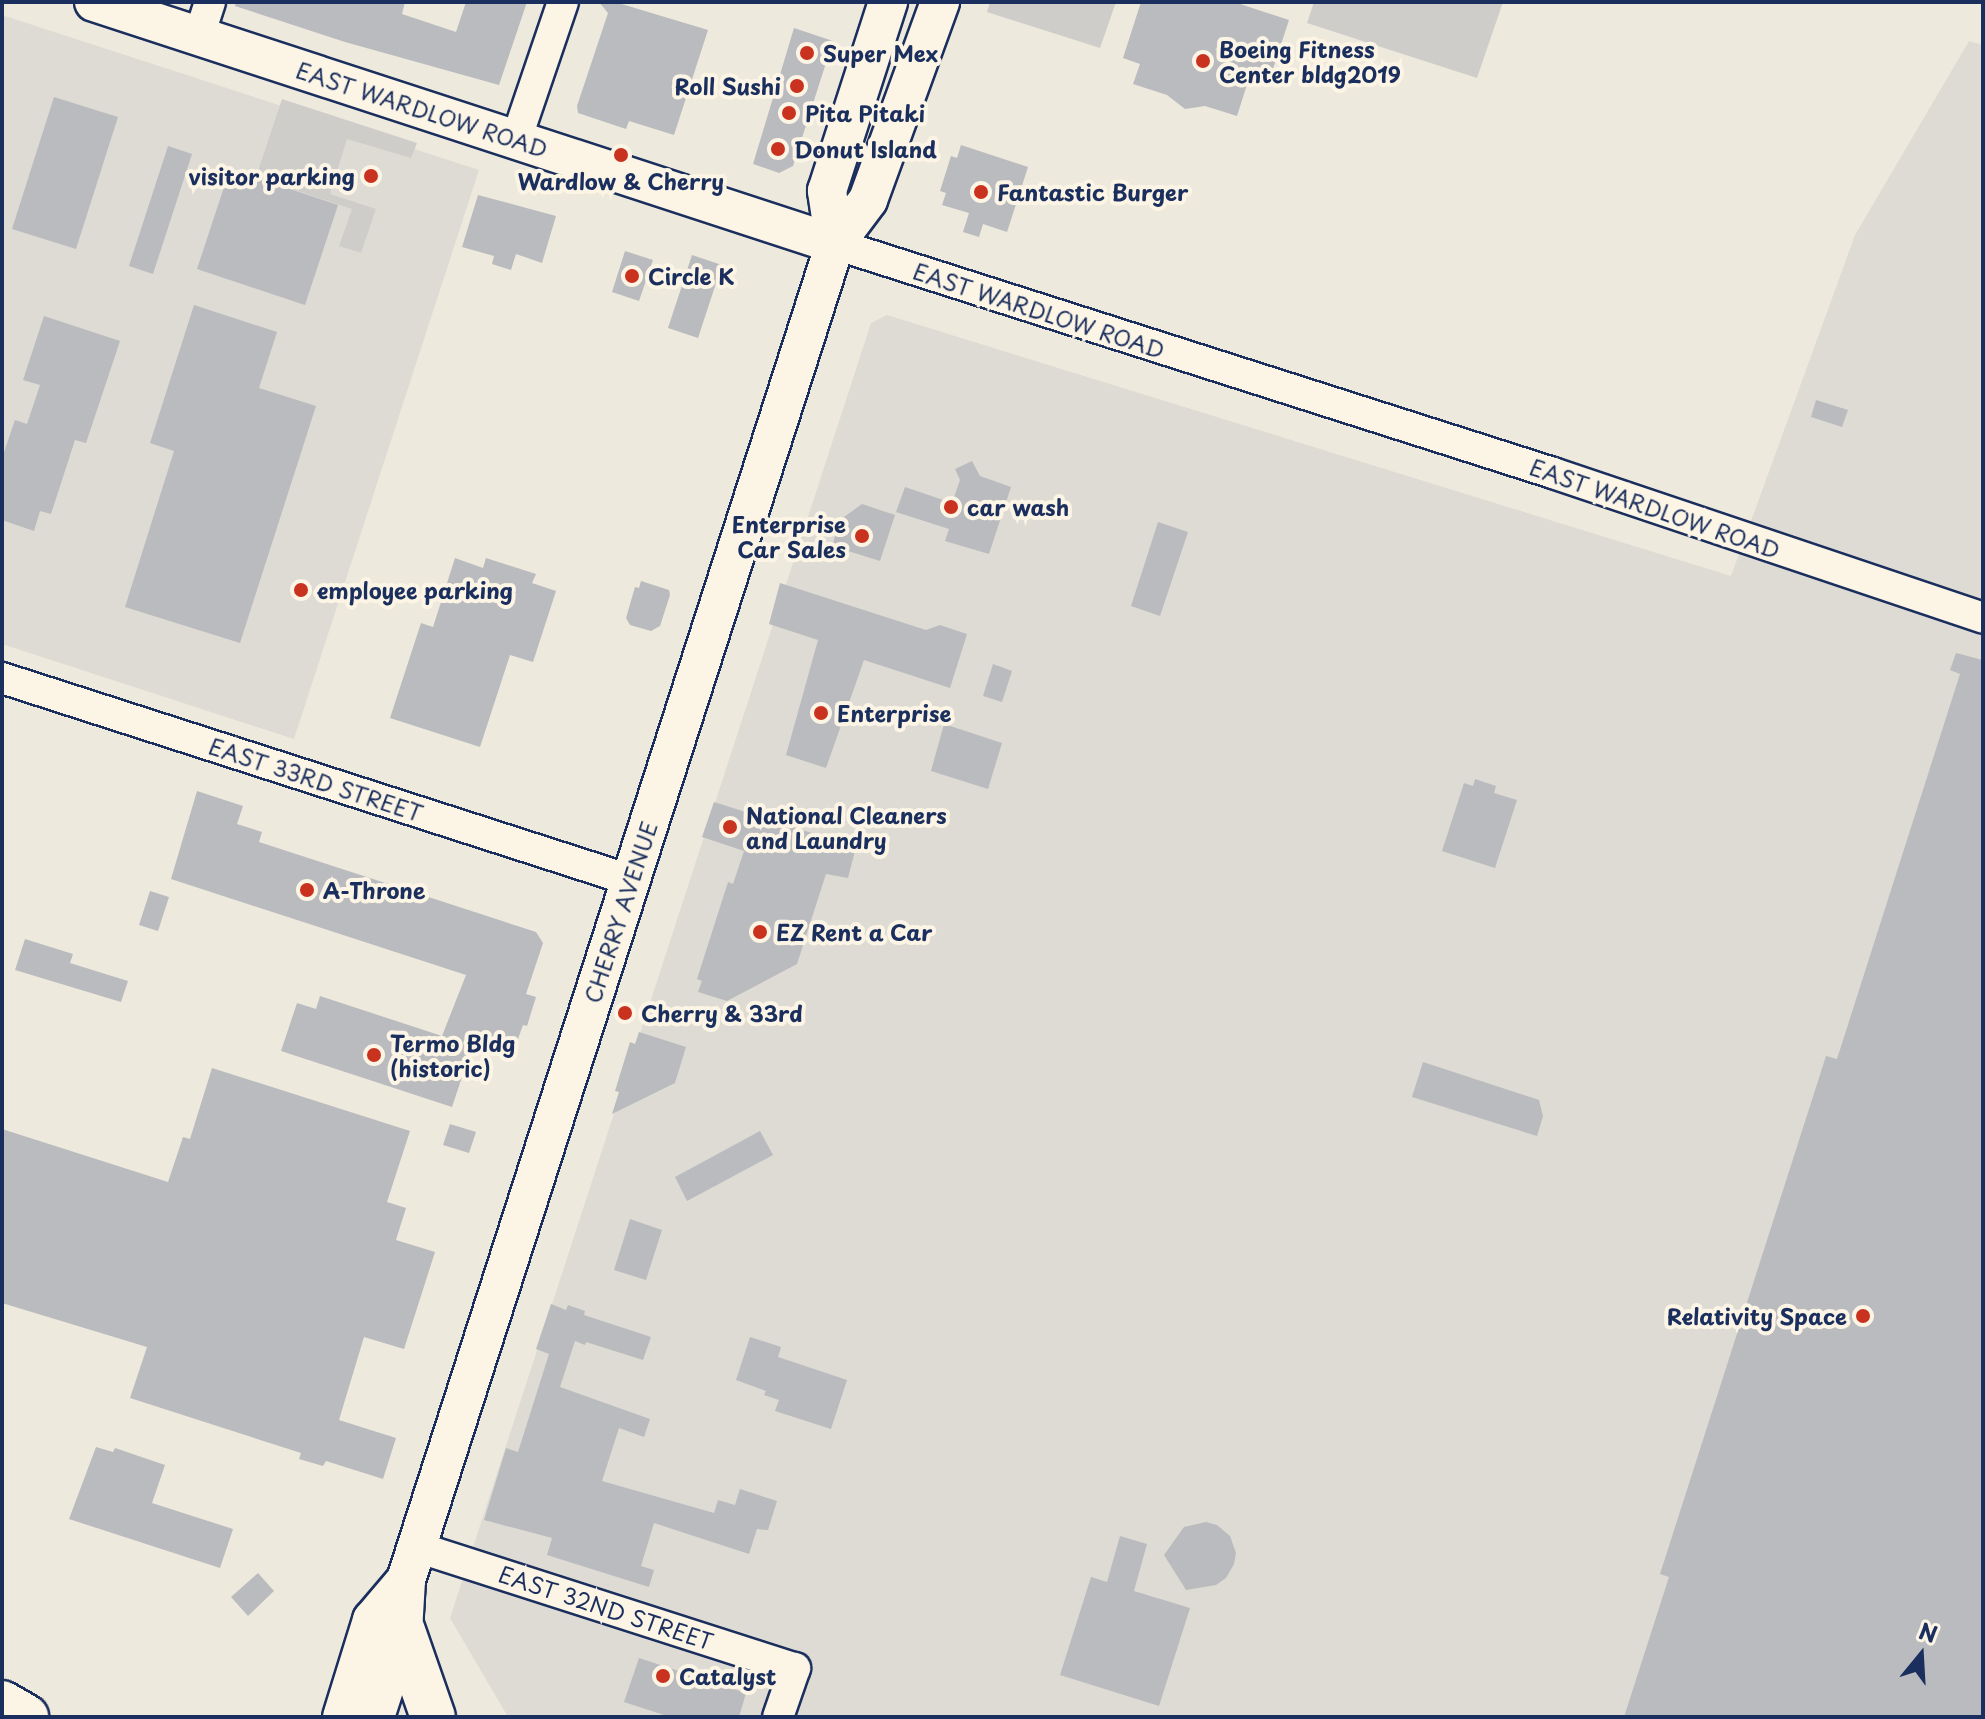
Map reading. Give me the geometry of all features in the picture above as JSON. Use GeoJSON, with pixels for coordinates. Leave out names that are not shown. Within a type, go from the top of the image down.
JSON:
{"type":"FeatureCollection","features":[{"type":"Feature","properties":{"kind":"highway"},"geometry":{"type":"LineString","coordinates":[[403,1631],[433,1717]]}},
{"type":"Feature","properties":{"kind":"highway"},"geometry":{"type":"LineString","coordinates":[[2,1703],[26,1717]]}},
{"type":"Feature","properties":{"kind":"main road","name":"EAST WARDLOW ROAD"},"geometry":{"type":"LineString","coordinates":[[94,2],[204,19],[516,140],[835,244]]}},
{"type":"Feature","properties":{"kind":"main road","name":"CHERRY AVENUE"},"geometry":{"type":"LineString","coordinates":[[835,244],[827,191],[888,2]]}},
{"type":"Feature","properties":{"kind":"main road","name":"CHERRY AVENUE"},"geometry":{"type":"LineString","coordinates":[[375,1717],[403,1631],[412,1563],[835,244],[868,200],[940,2]]}},
{"type":"Feature","properties":{"kind":"main road","name":"CHERRY AVENUE"},"geometry":{"type":"LineString","coordinates":[[342,1717],[372,1620],[412,1563]]}},
{"type":"Feature","properties":{"kind":"street"},"geometry":{"type":"LineString","coordinates":[[516,140],[563,2]]}},
{"type":"Feature","properties":{"kind":"street","name":"EAST WARDLOW ROAD"},"geometry":{"type":"LineString","coordinates":[[835,244],[1538,468],[1983,618]]}},
{"type":"Feature","properties":{"kind":"street","name":"EAST 33RD STREET"},"geometry":{"type":"LineString","coordinates":[[2,678],[630,880]]}},
{"type":"Feature","properties":{"kind":"street","name":"EAST 32ND STREET"},"geometry":{"type":"LineString","coordinates":[[412,1563],[795,1668],[778,1717]]}},
{"type":"Feature","properties":{"kind":"shaded area"},"geometry":{"type":"Polygon","coordinates":[[[990,2],[1116,2],[1100,48],[987,12],[990,2]]]}},
{"type":"Feature","properties":{"kind":"shaded area"},"geometry":{"type":"Polygon","coordinates":[[[1314,2],[1503,2],[1477,78],[1307,23],[1314,2]]]}},
{"type":"Feature","properties":{"kind":"shaded area"},"geometry":{"type":"Polygon","coordinates":[[[2,15],[479,170],[294,739],[2,644],[2,15]]]}},
{"type":"Feature","properties":{"kind":"shaded area"},"geometry":{"type":"Polygon","coordinates":[[[1969,41],[1983,45],[1983,1717],[508,1717],[450,1618],[871,323],[887,315],[1731,576],[1855,235],[1969,41]]]}},
{"type":"Feature","properties":{"kind":"shaded area"},"geometry":{"type":"Polygon","coordinates":[[[282,99],[417,143],[411,158],[347,139],[330,194],[376,209],[361,253],[339,246],[352,209],[256,177],[282,99]]]}},
{"type":"Feature","properties":{"kind":"building"},"geometry":{"type":"Polygon","coordinates":[[[236,2],[405,2],[402,14],[456,32],[466,2],[527,2],[499,85],[345,42],[235,6],[236,2]]]}},
{"type":"Feature","properties":{"kind":"building"},"geometry":{"type":"Polygon","coordinates":[[[599,2],[615,2],[708,30],[674,135],[629,121],[626,129],[578,113],[577,106],[608,13],[599,2]]]}},
{"type":"Feature","properties":{"kind":"building","name":"Boeing Fitness Center bldg2019"},"geometry":{"type":"Polygon","coordinates":[[[1141,2],[1234,2],[1289,20],[1270,78],[1251,72],[1237,116],[1205,106],[1185,109],[1167,95],[1133,84],[1140,64],[1123,58],[1141,2]]]}},
{"type":"Feature","properties":{"kind":"building"},"geometry":{"type":"Polygon","coordinates":[[[794,28],[833,41],[793,166],[779,173],[753,164],[794,28]]]}},
{"type":"Feature","properties":{"kind":"building"},"geometry":{"type":"Polygon","coordinates":[[[54,97],[118,117],[76,249],[12,229],[54,97]]]}},
{"type":"Feature","properties":{"kind":"building","name":"Fantastic Burger"},"geometry":{"type":"Polygon","coordinates":[[[961,145],[1028,167],[1007,232],[983,224],[979,237],[963,232],[969,213],[942,205],[946,193],[940,191],[951,156],[957,158],[961,145]]]}},
{"type":"Feature","properties":{"kind":"building"},"geometry":{"type":"Polygon","coordinates":[[[168,146],[192,154],[153,274],[129,266],[168,146]]]}},
{"type":"Feature","properties":{"kind":"building"},"geometry":{"type":"Polygon","coordinates":[[[230,169],[338,205],[305,305],[197,269],[230,169]]]}},
{"type":"Feature","properties":{"kind":"building"},"geometry":{"type":"Polygon","coordinates":[[[478,195],[556,216],[542,263],[516,254],[511,270],[492,264],[494,256],[462,247],[478,195]]]}},
{"type":"Feature","properties":{"kind":"building","name":"Circle K"},"geometry":{"type":"Polygon","coordinates":[[[625,251],[653,260],[639,301],[612,292],[625,251]]]}},
{"type":"Feature","properties":{"kind":"building"},"geometry":{"type":"Polygon","coordinates":[[[692,255],[722,265],[698,338],[668,328],[692,255]]]}},
{"type":"Feature","properties":{"kind":"building"},"geometry":{"type":"Polygon","coordinates":[[[194,305],[277,332],[259,388],[316,406],[240,643],[125,607],[174,451],[150,443],[194,305]]]}},
{"type":"Feature","properties":{"kind":"building"},"geometry":{"type":"Polygon","coordinates":[[[44,316],[120,341],[86,443],[75,440],[51,514],[40,511],[34,531],[2,520],[2,458],[15,420],[27,424],[40,385],[23,380],[44,316]]]}},
{"type":"Feature","properties":{"kind":"building"},"geometry":{"type":"Polygon","coordinates":[[[1816,400],[1848,410],[1842,427],[1811,417],[1816,400]]]}},
{"type":"Feature","properties":{"kind":"building","name":"car wash"},"geometry":{"type":"Polygon","coordinates":[[[972,461],[980,476],[1011,487],[989,554],[945,541],[949,529],[896,512],[905,487],[952,503],[960,480],[955,469],[972,461]]]}},
{"type":"Feature","properties":{"kind":"building","name":"Enterprise Car Sales"},"geometry":{"type":"Polygon","coordinates":[[[862,504],[895,515],[880,561],[832,546],[840,520],[862,504]]]}},
{"type":"Feature","properties":{"kind":"building"},"geometry":{"type":"Polygon","coordinates":[[[1158,522],[1188,532],[1160,616],[1131,606],[1158,522]]]}},
{"type":"Feature","properties":{"kind":"building"},"geometry":{"type":"Polygon","coordinates":[[[455,558],[483,568],[486,558],[536,574],[532,583],[556,591],[533,662],[510,655],[480,747],[390,718],[421,623],[433,627],[455,558]]]}},
{"type":"Feature","properties":{"kind":"building"},"geometry":{"type":"Polygon","coordinates":[[[641,581],[669,590],[670,595],[660,626],[651,631],[630,625],[626,618],[635,587],[639,588],[641,581]]]}},
{"type":"Feature","properties":{"kind":"building"},"geometry":{"type":"Polygon","coordinates":[[[780,583],[926,630],[940,625],[967,634],[950,688],[864,660],[826,768],[786,755],[818,640],[769,624],[780,583]]]}},
{"type":"Feature","properties":{"kind":"building","name":"Relativity Space"},"geometry":{"type":"Polygon","coordinates":[[[1956,653],[1983,660],[1983,1717],[1624,1717],[1669,1577],[1660,1574],[1826,1056],[1837,1059],[1960,674],[1950,670],[1956,653]]]}},
{"type":"Feature","properties":{"kind":"building"},"geometry":{"type":"Polygon","coordinates":[[[993,664],[1012,671],[1002,702],[983,696],[993,664]]]}},
{"type":"Feature","properties":{"kind":"building"},"geometry":{"type":"Polygon","coordinates":[[[944,724],[1002,743],[988,789],[931,771],[944,724]]]}},
{"type":"Feature","properties":{"kind":"building"},"geometry":{"type":"Polygon","coordinates":[[[1475,779],[1496,786],[1494,793],[1517,800],[1495,868],[1442,851],[1464,783],[1473,786],[1475,779]]]}},
{"type":"Feature","properties":{"kind":"building","name":"A-Throne"},"geometry":{"type":"Polygon","coordinates":[[[197,791],[243,806],[237,824],[262,832],[259,842],[536,932],[543,943],[526,994],[536,997],[527,1026],[523,1025],[518,1039],[506,1046],[476,1035],[452,1107],[281,1051],[297,1003],[316,1009],[320,996],[442,1036],[466,975],[171,879],[197,791]]]}},
{"type":"Feature","properties":{"kind":"building"},"geometry":{"type":"Polygon","coordinates":[[[714,802],[856,847],[848,878],[826,874],[797,964],[727,1001],[698,992],[702,981],[697,979],[728,882],[733,884],[744,851],[702,837],[714,802]]]}},
{"type":"Feature","properties":{"kind":"building"},"geometry":{"type":"Polygon","coordinates":[[[150,891],[169,897],[158,931],[139,925],[150,891]]]}},
{"type":"Feature","properties":{"kind":"building"},"geometry":{"type":"Polygon","coordinates":[[[25,939],[73,954],[70,963],[128,981],[121,1002],[15,970],[25,939]]]}},
{"type":"Feature","properties":{"kind":"building"},"geometry":{"type":"Polygon","coordinates":[[[639,1032],[686,1047],[675,1083],[612,1114],[619,1092],[615,1091],[630,1042],[635,1044],[639,1032]]]}},
{"type":"Feature","properties":{"kind":"building"},"geometry":{"type":"Polygon","coordinates":[[[1423,1062],[1539,1100],[1543,1116],[1537,1136],[1412,1097],[1423,1062]]]}},
{"type":"Feature","properties":{"kind":"building"},"geometry":{"type":"Polygon","coordinates":[[[212,1068],[410,1131],[387,1202],[406,1208],[396,1240],[435,1252],[404,1349],[364,1337],[339,1420],[396,1438],[383,1479],[326,1461],[323,1466],[299,1459],[301,1453],[130,1398],[147,1347],[2,1303],[2,1129],[168,1182],[183,1137],[190,1139],[212,1068]]]}},
{"type":"Feature","properties":{"kind":"building"},"geometry":{"type":"Polygon","coordinates":[[[450,1124],[476,1132],[469,1153],[443,1145],[450,1124]]]}},
{"type":"Feature","properties":{"kind":"building"},"geometry":{"type":"Polygon","coordinates":[[[760,1131],[773,1155],[687,1201],[675,1177],[760,1131]]]}},
{"type":"Feature","properties":{"kind":"building"},"geometry":{"type":"Polygon","coordinates":[[[630,1219],[662,1230],[646,1280],[614,1270],[630,1219]]]}},
{"type":"Feature","properties":{"kind":"building"},"geometry":{"type":"Polygon","coordinates":[[[551,1304],[566,1310],[568,1305],[585,1311],[584,1315],[651,1337],[643,1360],[575,1341],[560,1387],[650,1419],[644,1437],[619,1428],[602,1481],[714,1513],[718,1500],[735,1505],[740,1489],[777,1501],[768,1530],[757,1529],[749,1554],[654,1523],[641,1566],[654,1570],[649,1587],[547,1555],[552,1538],[484,1520],[506,1448],[518,1452],[549,1354],[536,1349],[551,1304]]]}},
{"type":"Feature","properties":{"kind":"building"},"geometry":{"type":"Polygon","coordinates":[[[750,1337],[781,1347],[778,1357],[847,1380],[831,1429],[775,1411],[779,1400],[764,1395],[766,1391],[736,1380],[750,1337]]]}},
{"type":"Feature","properties":{"kind":"building"},"geometry":{"type":"Polygon","coordinates":[[[96,1447],[113,1452],[115,1448],[165,1465],[152,1503],[233,1529],[220,1568],[69,1519],[96,1447]]]}},
{"type":"Feature","properties":{"kind":"building"},"geometry":{"type":"Polygon","coordinates":[[[1206,1522],[1217,1525],[1230,1536],[1236,1553],[1234,1564],[1226,1578],[1216,1585],[1186,1590],[1164,1555],[1184,1527],[1206,1522]]]}},
{"type":"Feature","properties":{"kind":"building"},"geometry":{"type":"Polygon","coordinates":[[[1120,1536],[1147,1544],[1134,1591],[1190,1608],[1159,1706],[1060,1675],[1091,1577],[1107,1582],[1120,1536]]]}},
{"type":"Feature","properties":{"kind":"building"},"geometry":{"type":"Polygon","coordinates":[[[258,1573],[274,1591],[248,1616],[231,1597],[258,1573]]]}},
{"type":"Feature","properties":{"kind":"building","name":"Catalyst"},"geometry":{"type":"Polygon","coordinates":[[[639,1658],[746,1693],[739,1717],[670,1717],[624,1702],[639,1658]]]}},
{"type":"Feature","properties":{"kind":"place","name":"Super Mex"},"geometry":{"type":"Point","coordinates":[807,53]}},
{"type":"Feature","properties":{"kind":"place","name":"Boeing Fitness Center bldg2019"},"geometry":{"type":"Point","coordinates":[1203,61]}},
{"type":"Feature","properties":{"kind":"place","name":"Roll Sushi"},"geometry":{"type":"Point","coordinates":[797,86]}},
{"type":"Feature","properties":{"kind":"place","name":"Pita Pitaki"},"geometry":{"type":"Point","coordinates":[789,113]}},
{"type":"Feature","properties":{"kind":"place","name":"Donut Island"},"geometry":{"type":"Point","coordinates":[778,149]}},
{"type":"Feature","properties":{"kind":"place","name":"Wardlow & Cherry"},"geometry":{"type":"Point","coordinates":[621,155]}},
{"type":"Feature","properties":{"kind":"place","name":"visitor parking"},"geometry":{"type":"Point","coordinates":[371,176]}},
{"type":"Feature","properties":{"kind":"place","name":"Fantastic Burger"},"geometry":{"type":"Point","coordinates":[981,192]}},
{"type":"Feature","properties":{"kind":"place","name":"Circle K"},"geometry":{"type":"Point","coordinates":[632,276]}},
{"type":"Feature","properties":{"kind":"place","name":"car wash"},"geometry":{"type":"Point","coordinates":[951,507]}},
{"type":"Feature","properties":{"kind":"place","name":"Enterprise Car Sales"},"geometry":{"type":"Point","coordinates":[862,536]}},
{"type":"Feature","properties":{"kind":"place","name":"employee parking"},"geometry":{"type":"Point","coordinates":[301,590]}},
{"type":"Feature","properties":{"kind":"place","name":"Enterprise"},"geometry":{"type":"Point","coordinates":[821,713]}},
{"type":"Feature","properties":{"kind":"place","name":"National Cleaners and Laundry"},"geometry":{"type":"Point","coordinates":[730,827]}},
{"type":"Feature","properties":{"kind":"place","name":"A-Throne"},"geometry":{"type":"Point","coordinates":[307,890]}},
{"type":"Feature","properties":{"kind":"place","name":"EZ Rent a Car"},"geometry":{"type":"Point","coordinates":[760,932]}},
{"type":"Feature","properties":{"kind":"place","name":"Cherry & 33rd"},"geometry":{"type":"Point","coordinates":[625,1013]}},
{"type":"Feature","properties":{"kind":"place","name":"Termo Bldg (historic)"},"geometry":{"type":"Point","coordinates":[374,1055]}},
{"type":"Feature","properties":{"kind":"place","name":"Relativity Space"},"geometry":{"type":"Point","coordinates":[1863,1316]}},
{"type":"Feature","properties":{"kind":"place","name":"Catalyst"},"geometry":{"type":"Point","coordinates":[663,1676]}}]}
